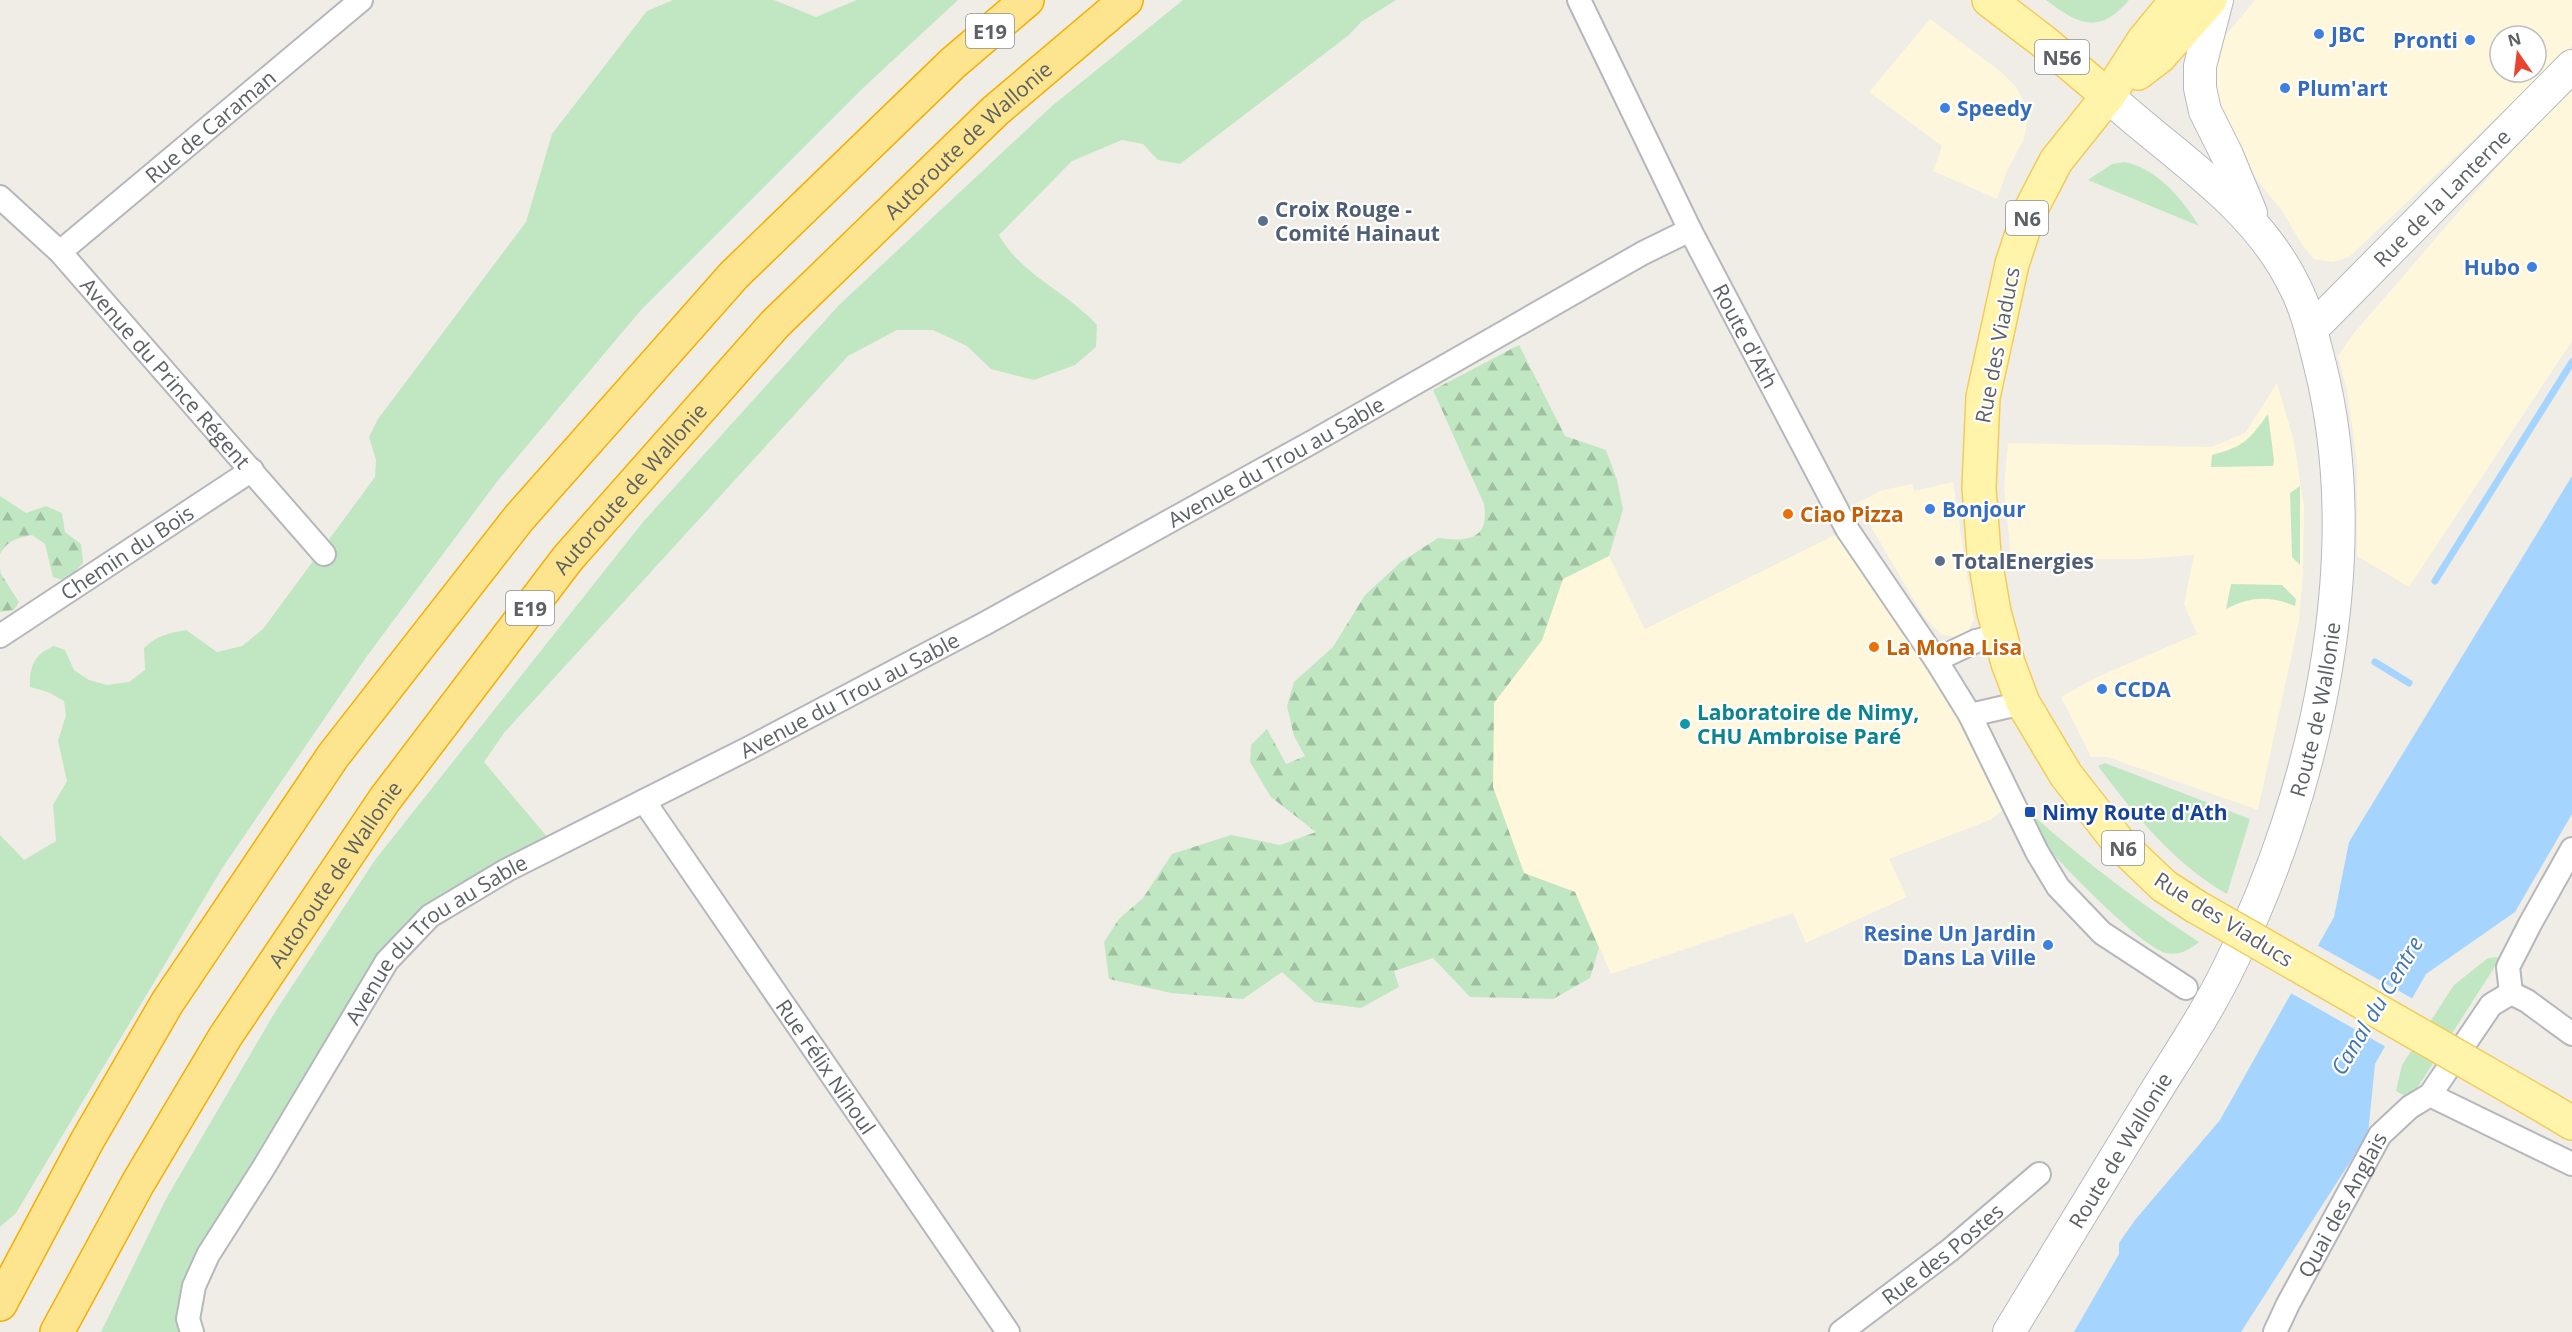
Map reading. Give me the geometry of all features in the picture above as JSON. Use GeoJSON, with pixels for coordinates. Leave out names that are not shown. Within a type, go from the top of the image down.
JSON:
{"type":"FeatureCollection","features":[{"type":"Feature","properties":{"kind":"highway","name":"E19"},"geometry":{"type":"LineString","coordinates":[[3,1298],[87,1141],[167,1003],[333,756],[519,518],[734,275],[953,63],[1027,0]]}},
{"type":"Feature","properties":{"kind":"highway","name":"Autoroute de Wallonie"},"geometry":{"type":"LineString","coordinates":[[60,1326],[138,1183],[225,1037],[385,799],[568,558],[775,324],[995,111],[1126,0]]}},
{"type":"Feature","properties":{"kind":"main road","name":"N56"},"geometry":{"type":"LineString","coordinates":[[1989,0],[2044,42],[2108,96]]}},
{"type":"Feature","properties":{"kind":"main road","name":"Rue des Viaducs"},"geometry":{"type":"LineString","coordinates":[[2177,0],[2144,40],[2108,96],[2056,161],[2029,213],[2012,264],[1986,379],[1979,443],[1979,488],[1984,554],[2008,663],[2023,703],[2066,776],[2120,844],[2164,886],[2559,1115]]}},
{"type":"Feature","properties":{"kind":"main road","name":"Rue des Viaducs"},"geometry":{"type":"LineString","coordinates":[[2108,96],[2158,57],[2210,0]]}},
{"type":"Feature","properties":{"kind":"main road"},"geometry":{"type":"LineString","coordinates":[[2217,0],[2200,66],[2200,88],[2205,111],[2227,155],[2257,228]]}},
{"type":"Feature","properties":{"kind":"main road","name":"Rue de la Lanterne"},"geometry":{"type":"LineString","coordinates":[[2311,330],[2572,66]]}},
{"type":"Feature","properties":{"kind":"main road","name":"Route de Wallonie"},"geometry":{"type":"LineString","coordinates":[[2009,1332],[2196,1026],[2231,963],[2269,876],[2304,769],[2330,644],[2338,552],[2339,501],[2336,450],[2326,390],[2311,330],[2294,284],[2257,228],[2211,182],[2138,124],[2108,96]]}},
{"type":"Feature","properties":{"kind":"street","name":"Rue de Caraman"},"geometry":{"type":"LineString","coordinates":[[60,252],[361,0]]}},
{"type":"Feature","properties":{"kind":"street","name":"Route d'Ath"},"geometry":{"type":"LineString","coordinates":[[1579,0],[1690,230],[1847,529],[1936,660]]}},
{"type":"Feature","properties":{"kind":"street","name":"Avenue du Prince Régent"},"geometry":{"type":"LineString","coordinates":[[0,197],[60,252],[324,554]]}},
{"type":"Feature","properties":{"kind":"street","name":"Avenue du Trou au Sable"},"geometry":{"type":"LineString","coordinates":[[192,1332],[188,1319],[194,1286],[208,1255],[387,961],[430,916],[462,895],[984,624],[1324,436],[1643,253],[1690,230]]}},
{"type":"Feature","properties":{"kind":"street","name":"Chemin du Bois"},"geometry":{"type":"LineString","coordinates":[[0,636],[252,470]]}},
{"type":"Feature","properties":{"kind":"street"},"geometry":{"type":"LineString","coordinates":[[2000,635],[1976,641],[1936,660],[1970,715],[2037,852],[2058,887],[2102,933],[2186,988]]}},
{"type":"Feature","properties":{"kind":"street"},"geometry":{"type":"LineString","coordinates":[[1970,715],[2023,703]]}},
{"type":"Feature","properties":{"kind":"street","name":"Rue Félix Nihoul"},"geometry":{"type":"LineString","coordinates":[[644,801],[1008,1332]]}},
{"type":"Feature","properties":{"kind":"street"},"geometry":{"type":"LineString","coordinates":[[2511,993],[2508,967],[2529,924],[2572,849]]}},
{"type":"Feature","properties":{"kind":"street"},"geometry":{"type":"LineString","coordinates":[[2511,993],[2527,1001],[2572,1034]]}},
{"type":"Feature","properties":{"kind":"street"},"geometry":{"type":"LineString","coordinates":[[2511,993],[2491,1005],[2430,1095],[2572,1164]]}},
{"type":"Feature","properties":{"kind":"street","name":"Quai des Anglais"},"geometry":{"type":"LineString","coordinates":[[2275,1332],[2380,1135],[2410,1107],[2430,1095]]}},
{"type":"Feature","properties":{"kind":"street","name":"Rue des Postes"},"geometry":{"type":"LineString","coordinates":[[1841,1332],[1950,1250],[2039,1174]]}},
{"type":"Feature","properties":{"kind":"shaded area"},"geometry":{"type":"Polygon","coordinates":[[[2255,0],[2572,0],[2572,46],[2548,69],[2548,24],[2488,24],[2488,84],[2532,84],[2349,257],[2333,262],[2314,259],[2303,246],[2282,211],[2245,165],[2218,122],[2213,51],[2255,0]]]}},
{"type":"Feature","properties":{"kind":"shaded area"},"geometry":{"type":"Polygon","coordinates":[[[1930,19],[2000,71],[2016,87],[2029,111],[2024,139],[2007,171],[1997,199],[1933,171],[1942,146],[1869,92],[1930,19]]]}},
{"type":"Feature","properties":{"kind":"shaded area"},"geometry":{"type":"Polygon","coordinates":[[[2572,85],[2572,341],[2409,587],[2357,556],[2357,463],[2347,390],[2338,356],[2354,333],[2500,164],[2572,85]]]}},
{"type":"Feature","properties":{"kind":"shaded area"},"geometry":{"type":"Polygon","coordinates":[[[2277,383],[2294,441],[2304,507],[2303,573],[2299,621],[2258,810],[2107,757],[2091,757],[2061,697],[2095,678],[2197,634],[2184,604],[2194,555],[2141,559],[2011,559],[2004,486],[2008,443],[2212,447],[2245,433],[2277,383]]]}},
{"type":"Feature","properties":{"kind":"shaded area"},"geometry":{"type":"Polygon","coordinates":[[[1953,482],[1974,620],[1968,632],[1953,637],[1941,634],[1924,617],[1857,503],[1883,490],[1912,484],[1914,491],[1953,482]]]}},
{"type":"Feature","properties":{"kind":"shaded area"},"geometry":{"type":"Polygon","coordinates":[[[1847,529],[2012,803],[1990,820],[1889,859],[1907,897],[1806,943],[1793,913],[1611,974],[1575,892],[1524,873],[1493,787],[1494,703],[1542,640],[1563,579],[1609,556],[1645,629],[1847,529]]]}},
{"type":"Feature","properties":{"kind":"green space"},"geometry":{"type":"Polygon","coordinates":[[[673,0],[774,0],[816,17],[857,0],[958,0],[863,88],[641,310],[499,479],[367,656],[223,867],[16,1213],[0,1227],[0,835],[24,860],[56,841],[53,805],[67,781],[58,741],[66,715],[64,701],[48,692],[30,687],[34,662],[47,649],[54,646],[65,650],[74,670],[89,680],[107,685],[129,682],[145,670],[144,648],[163,636],[186,630],[217,652],[242,646],[263,629],[375,477],[376,460],[369,437],[378,419],[526,222],[552,134],[647,11],[673,0]]]}},
{"type":"Feature","properties":{"kind":"green space"},"geometry":{"type":"Polygon","coordinates":[[[1183,0],[1396,0],[1361,22],[1349,35],[1180,164],[1158,160],[1143,144],[1122,140],[1072,161],[999,235],[1019,261],[1097,325],[1096,347],[1075,365],[1034,380],[991,369],[967,346],[933,330],[897,330],[848,356],[504,733],[484,762],[555,846],[406,940],[208,1255],[192,1332],[101,1332],[167,1197],[275,1012],[375,860],[643,522],[839,305],[1052,106],[1183,0]]]}},
{"type":"Feature","properties":{"kind":"green space"},"geometry":{"type":"Polygon","coordinates":[[[2046,0],[2129,0],[2108,18],[2098,22],[2089,22],[2069,15],[2046,0]]]}},
{"type":"Feature","properties":{"kind":"green space"},"geometry":{"type":"Polygon","coordinates":[[[2125,162],[2148,171],[2168,186],[2199,226],[2088,180],[2112,164],[2125,162]]]}},
{"type":"Feature","properties":{"kind":"green space"},"geometry":{"type":"Polygon","coordinates":[[[1519,345],[1565,436],[1606,450],[1617,480],[1623,509],[1609,556],[1563,579],[1542,640],[1494,703],[1493,787],[1524,873],[1575,892],[1599,948],[1590,978],[1553,999],[1470,997],[1433,958],[1394,971],[1399,987],[1361,1008],[1315,1002],[1282,972],[1243,999],[1171,993],[1109,979],[1104,942],[1119,919],[1143,898],[1172,854],[1231,835],[1280,845],[1316,832],[1271,797],[1250,762],[1251,745],[1267,729],[1286,764],[1305,756],[1294,736],[1287,706],[1294,682],[1333,647],[1365,595],[1401,562],[1438,538],[1467,538],[1480,532],[1485,516],[1484,504],[1433,390],[1519,345]]]}},
{"type":"Feature","properties":{"kind":"green space"},"geometry":{"type":"Polygon","coordinates":[[[2268,414],[2273,466],[2211,467],[2212,455],[2232,449],[2245,441],[2268,414]]]}},
{"type":"Feature","properties":{"kind":"green space"},"geometry":{"type":"Polygon","coordinates":[[[2300,486],[2300,565],[2292,557],[2290,493],[2300,486]]]}},
{"type":"Feature","properties":{"kind":"green space"},"geometry":{"type":"Polygon","coordinates":[[[0,496],[26,513],[46,506],[62,513],[65,532],[81,544],[83,563],[74,573],[62,580],[53,577],[45,544],[32,535],[13,540],[0,554],[0,496]]]}},
{"type":"Feature","properties":{"kind":"green space"},"geometry":{"type":"Polygon","coordinates":[[[0,568],[1,574],[19,602],[14,610],[0,612],[0,568]]]}},
{"type":"Feature","properties":{"kind":"green space"},"geometry":{"type":"Polygon","coordinates":[[[2231,584],[2282,585],[2296,599],[2295,606],[2277,600],[2260,599],[2226,609],[2231,584]]]}},
{"type":"Feature","properties":{"kind":"green space"},"geometry":{"type":"Polygon","coordinates":[[[2105,763],[2250,819],[2227,894],[2190,868],[2156,837],[2098,766],[2105,763]]]}},
{"type":"Feature","properties":{"kind":"green space"},"geometry":{"type":"Polygon","coordinates":[[[2017,801],[2105,875],[2199,942],[2184,952],[2171,954],[2153,947],[2136,934],[2096,898],[2041,841],[2026,823],[2017,801]]]}},
{"type":"Feature","properties":{"kind":"green space"},"geometry":{"type":"Polygon","coordinates":[[[2501,957],[2414,1093],[2405,1096],[2396,1091],[2402,1065],[2454,985],[2488,958],[2501,957]]]}},
{"type":"Feature","properties":{"kind":"water","name":"Canal du Centre"},"geometry":{"type":"Polygon","coordinates":[[[2572,476],[2572,814],[2515,912],[2426,974],[2375,1064],[2368,1134],[2241,1332],[2074,1332],[2119,1254],[2119,1243],[2135,1220],[2220,1120],[2334,917],[2349,842],[2572,476]]]}},
{"type":"Feature","properties":{"kind":"pier"},"geometry":{"type":"Polygon","coordinates":[[[2315,944],[2415,1000],[2388,1048],[2289,992],[2315,944]]]}},
{"type":"Feature","properties":{"kind":"waterway"},"geometry":{"type":"LineString","coordinates":[[2435,581],[2572,362]]}},
{"type":"Feature","properties":{"kind":"waterway"},"geometry":{"type":"LineString","coordinates":[[2375,662],[2409,683]]}},
{"type":"Feature","properties":{"kind":"place","name":"JBC"},"geometry":{"type":"Point","coordinates":[2319,34]}},
{"type":"Feature","properties":{"kind":"place","name":"Pronti"},"geometry":{"type":"Point","coordinates":[2470,40]}},
{"type":"Feature","properties":{"kind":"place","name":"Plum'art"},"geometry":{"type":"Point","coordinates":[2285,88]}},
{"type":"Feature","properties":{"kind":"place","name":"Speedy"},"geometry":{"type":"Point","coordinates":[1945,108]}},
{"type":"Feature","properties":{"kind":"place","name":"Croix Rouge - Comité Hainaut"},"geometry":{"type":"Point","coordinates":[1263,221]}},
{"type":"Feature","properties":{"kind":"place","name":"Hubo"},"geometry":{"type":"Point","coordinates":[2532,267]}},
{"type":"Feature","properties":{"kind":"place","name":"Bonjour"},"geometry":{"type":"Point","coordinates":[1930,509]}},
{"type":"Feature","properties":{"kind":"place","name":"Ciao Pizza"},"geometry":{"type":"Point","coordinates":[1788,514]}},
{"type":"Feature","properties":{"kind":"place","name":"TotalEnergies"},"geometry":{"type":"Point","coordinates":[1940,561]}},
{"type":"Feature","properties":{"kind":"place","name":"La Mona Lisa"},"geometry":{"type":"Point","coordinates":[1874,647]}},
{"type":"Feature","properties":{"kind":"place","name":"CCDA"},"geometry":{"type":"Point","coordinates":[2102,689]}},
{"type":"Feature","properties":{"kind":"place","name":"Laboratoire de Nimy, CHU Ambroise Paré"},"geometry":{"type":"Point","coordinates":[1685,724]}},
{"type":"Feature","properties":{"kind":"place","name":"Nimy Route d'Ath"},"geometry":{"type":"Point","coordinates":[2030,812]}},
{"type":"Feature","properties":{"kind":"place","name":"Resine Un Jardin Dans La Ville"},"geometry":{"type":"Point","coordinates":[2048,945]}}]}
